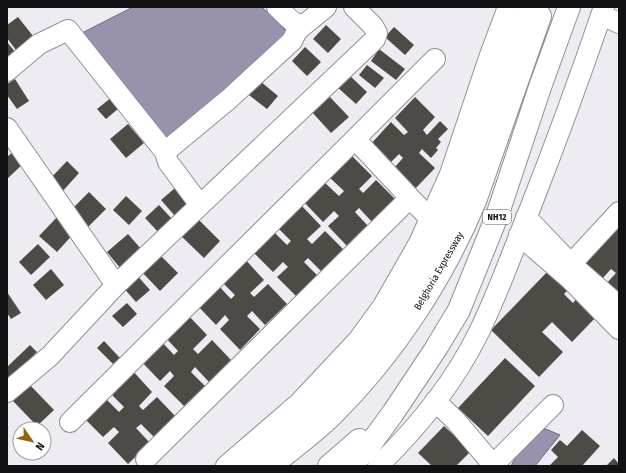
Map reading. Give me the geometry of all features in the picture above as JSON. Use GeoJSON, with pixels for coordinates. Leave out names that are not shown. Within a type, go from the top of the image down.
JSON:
{"type":"FeatureCollection","features":[{"type":"Feature","properties":{"kind":"highway"},"geometry":{"type":"LineString","coordinates":[[249,466],[344,381],[393,318],[441,232],[506,61],[518,31],[531,7]]}},
{"type":"Feature","properties":{"kind":"highway","name":"Belghoria Expressway"},"geometry":{"type":"LineString","coordinates":[[270,466],[314,431],[348,399],[402,332],[441,270],[475,201],[543,7]]}},
{"type":"Feature","properties":{"kind":"highway","name":"NH12"},"geometry":{"type":"LineString","coordinates":[[350,466],[366,450],[393,413],[436,350],[459,310],[497,216],[540,87],[569,7]]}},
{"type":"Feature","properties":{"kind":"highway"},"geometry":{"type":"LineString","coordinates":[[329,466],[393,413]]}},
{"type":"Feature","properties":{"kind":"street"},"geometry":{"type":"LineString","coordinates":[[277,7],[294,23],[304,25]]}},
{"type":"Feature","properties":{"kind":"street"},"geometry":{"type":"LineString","coordinates":[[165,152],[229,99],[292,41],[304,25],[326,7]]}},
{"type":"Feature","properties":{"kind":"street"},"geometry":{"type":"LineString","coordinates":[[7,392],[50,356],[116,284],[375,39],[377,33],[373,26],[354,7]]}},
{"type":"Feature","properties":{"kind":"street"},"geometry":{"type":"LineString","coordinates":[[226,466],[299,403],[359,339],[382,306],[419,243],[450,174],[490,55],[508,7]]}},
{"type":"Feature","properties":{"kind":"street"},"geometry":{"type":"LineString","coordinates":[[378,466],[435,401],[464,359],[479,332],[496,294],[608,15]]}},
{"type":"Feature","properties":{"kind":"street"},"geometry":{"type":"LineString","coordinates":[[7,71],[39,44],[68,30],[165,152],[168,162],[200,205]]}},
{"type":"Feature","properties":{"kind":"street"},"geometry":{"type":"LineString","coordinates":[[70,422],[435,59]]}},
{"type":"Feature","properties":{"kind":"street"},"geometry":{"type":"LineString","coordinates":[[7,128],[116,284]]}},
{"type":"Feature","properties":{"kind":"street"},"geometry":{"type":"LineString","coordinates":[[355,139],[430,219]]}},
{"type":"Feature","properties":{"kind":"street"},"geometry":{"type":"LineString","coordinates":[[146,459],[410,198]]}},
{"type":"Feature","properties":{"kind":"street"},"geometry":{"type":"LineString","coordinates":[[571,264],[619,212]]}},
{"type":"Feature","properties":{"kind":"street"},"geometry":{"type":"LineString","coordinates":[[523,226],[571,264],[619,306]]}},
{"type":"Feature","properties":{"kind":"street"},"geometry":{"type":"LineString","coordinates":[[523,226],[571,280],[619,330]]}},
{"type":"Feature","properties":{"kind":"street"},"geometry":{"type":"LineString","coordinates":[[435,401],[456,421],[494,465],[553,405]]}},
{"type":"Feature","properties":{"kind":"shaded area"},"geometry":{"type":"Polygon","coordinates":[[[133,7],[262,7],[293,38],[169,151],[78,35],[133,7]]]}},
{"type":"Feature","properties":{"kind":"shaded area"},"geometry":{"type":"Polygon","coordinates":[[[546,429],[560,435],[535,466],[511,466],[527,435],[546,429]]]}},
{"type":"Feature","properties":{"kind":"building"},"geometry":{"type":"Polygon","coordinates":[[[18,17],[33,36],[16,50],[7,38],[7,25],[18,17]]]}},
{"type":"Feature","properties":{"kind":"building"},"geometry":{"type":"Polygon","coordinates":[[[326,25],[341,39],[328,53],[313,39],[326,25]]]}},
{"type":"Feature","properties":{"kind":"building"},"geometry":{"type":"Polygon","coordinates":[[[394,27],[414,45],[405,55],[385,37],[394,27]]]}},
{"type":"Feature","properties":{"kind":"building"},"geometry":{"type":"Polygon","coordinates":[[[7,42],[16,53],[7,61],[7,42]]]}},
{"type":"Feature","properties":{"kind":"building"},"geometry":{"type":"Polygon","coordinates":[[[305,47],[321,62],[307,76],[292,61],[305,47]]]}},
{"type":"Feature","properties":{"kind":"building"},"geometry":{"type":"Polygon","coordinates":[[[379,49],[405,69],[396,80],[371,61],[379,49]]]}},
{"type":"Feature","properties":{"kind":"building"},"geometry":{"type":"Polygon","coordinates":[[[367,65],[384,78],[375,88],[359,75],[367,65]]]}},
{"type":"Feature","properties":{"kind":"building"},"geometry":{"type":"Polygon","coordinates":[[[348,74],[367,92],[356,104],[336,86],[348,74]]]}},
{"type":"Feature","properties":{"kind":"building"},"geometry":{"type":"Polygon","coordinates":[[[15,79],[29,101],[17,109],[7,95],[7,84],[15,79]]]}},
{"type":"Feature","properties":{"kind":"building"},"geometry":{"type":"Polygon","coordinates":[[[260,81],[278,96],[267,109],[249,95],[260,81]]]}},
{"type":"Feature","properties":{"kind":"building"},"geometry":{"type":"Polygon","coordinates":[[[117,93],[125,103],[106,119],[97,109],[117,93]]]}},
{"type":"Feature","properties":{"kind":"building"},"geometry":{"type":"Polygon","coordinates":[[[328,95],[349,117],[331,133],[311,111],[328,95]]]}},
{"type":"Feature","properties":{"kind":"building"},"geometry":{"type":"Polygon","coordinates":[[[415,97],[435,117],[423,130],[427,135],[440,121],[448,129],[438,139],[441,142],[436,148],[438,150],[431,158],[422,149],[419,153],[435,168],[413,191],[392,170],[403,158],[399,154],[388,165],[369,146],[391,122],[404,135],[408,132],[395,118],[415,97]]]}},
{"type":"Feature","properties":{"kind":"building"},"geometry":{"type":"Polygon","coordinates":[[[128,124],[144,143],[126,158],[110,139],[128,124]]]}},
{"type":"Feature","properties":{"kind":"building"},"geometry":{"type":"Polygon","coordinates":[[[15,150],[25,162],[7,179],[7,157],[15,150]]]}},
{"type":"Feature","properties":{"kind":"building"},"geometry":{"type":"Polygon","coordinates":[[[350,154],[372,176],[359,189],[363,193],[376,180],[395,199],[372,222],[359,208],[355,212],[368,226],[347,246],[328,226],[339,216],[334,211],[323,222],[303,201],[323,181],[339,196],[344,191],[328,176],[350,154]]]}},
{"type":"Feature","properties":{"kind":"building"},"geometry":{"type":"Polygon","coordinates":[[[67,161],[79,173],[61,193],[48,181],[67,161]]]}},
{"type":"Feature","properties":{"kind":"building"},"geometry":{"type":"Polygon","coordinates":[[[175,188],[189,204],[175,216],[161,200],[175,188]]]}},
{"type":"Feature","properties":{"kind":"building"},"geometry":{"type":"Polygon","coordinates":[[[89,192],[106,209],[87,228],[70,211],[89,192]]]}},
{"type":"Feature","properties":{"kind":"building"},"geometry":{"type":"Polygon","coordinates":[[[126,196],[142,211],[129,225],[113,210],[126,196]]]}},
{"type":"Feature","properties":{"kind":"building"},"geometry":{"type":"Polygon","coordinates":[[[300,204],[321,226],[307,239],[312,244],[325,231],[344,250],[322,272],[308,258],[304,262],[318,276],[297,297],[277,277],[288,267],[283,262],[273,272],[252,251],[273,231],[287,245],[291,241],[277,227],[300,204]]]}},
{"type":"Feature","properties":{"kind":"building"},"geometry":{"type":"Polygon","coordinates":[[[159,205],[173,220],[159,233],[145,218],[159,205]]]}},
{"type":"Feature","properties":{"kind":"building"},"geometry":{"type":"Polygon","coordinates":[[[58,216],[76,231],[57,252],[39,236],[58,216]]]}},
{"type":"Feature","properties":{"kind":"building"},"geometry":{"type":"Polygon","coordinates":[[[619,216],[619,296],[606,284],[616,273],[611,269],[601,280],[579,260],[619,216]]]}},
{"type":"Feature","properties":{"kind":"building"},"geometry":{"type":"Polygon","coordinates":[[[196,217],[220,241],[204,258],[179,234],[196,217]]]}},
{"type":"Feature","properties":{"kind":"building"},"geometry":{"type":"Polygon","coordinates":[[[128,234],[142,250],[121,269],[107,252],[128,234]]]}},
{"type":"Feature","properties":{"kind":"building"},"geometry":{"type":"Polygon","coordinates":[[[38,244],[50,257],[31,275],[19,262],[38,244]]]}},
{"type":"Feature","properties":{"kind":"building"},"geometry":{"type":"Polygon","coordinates":[[[158,253],[178,273],[160,291],[141,271],[158,253]]]}},
{"type":"Feature","properties":{"kind":"building"},"geometry":{"type":"Polygon","coordinates":[[[243,257],[264,280],[250,293],[254,297],[268,284],[287,304],[265,325],[252,311],[247,316],[260,329],[240,350],[220,329],[229,320],[225,315],[216,325],[195,303],[216,283],[231,299],[235,295],[220,280],[243,257]]]}},
{"type":"Feature","properties":{"kind":"building"},"geometry":{"type":"Polygon","coordinates":[[[51,269],[64,285],[46,300],[33,285],[51,269]]]}},
{"type":"Feature","properties":{"kind":"building"},"geometry":{"type":"Polygon","coordinates":[[[548,271],[568,290],[564,294],[573,303],[577,298],[596,317],[572,342],[552,322],[542,332],[563,352],[539,377],[491,330],[548,271]]]}},
{"type":"Feature","properties":{"kind":"building"},"geometry":{"type":"Polygon","coordinates":[[[135,273],[150,290],[136,302],[121,285],[135,273]]]}},
{"type":"Feature","properties":{"kind":"building"},"geometry":{"type":"Polygon","coordinates":[[[7,292],[21,313],[11,319],[7,313],[7,292]]]}},
{"type":"Feature","properties":{"kind":"building"},"geometry":{"type":"Polygon","coordinates":[[[127,303],[137,314],[123,327],[112,316],[127,303]]]}},
{"type":"Feature","properties":{"kind":"building"},"geometry":{"type":"Polygon","coordinates":[[[187,314],[207,335],[193,349],[198,354],[212,340],[231,360],[209,382],[195,367],[191,372],[205,386],[184,406],[164,386],[174,376],[170,371],[160,381],[140,360],[160,340],[174,355],[178,351],[164,336],[187,314]]]}},
{"type":"Feature","properties":{"kind":"building"},"geometry":{"type":"Polygon","coordinates":[[[104,341],[120,358],[113,364],[97,348],[104,341]]]}},
{"type":"Feature","properties":{"kind":"building"},"geometry":{"type":"Polygon","coordinates":[[[30,345],[37,352],[8,381],[7,367],[30,345]]]}},
{"type":"Feature","properties":{"kind":"building"},"geometry":{"type":"Polygon","coordinates":[[[505,358],[535,386],[488,436],[458,408],[505,358]]]}},
{"type":"Feature","properties":{"kind":"building"},"geometry":{"type":"Polygon","coordinates":[[[131,369],[152,392],[139,406],[143,410],[157,397],[176,417],[155,438],[141,424],[136,428],[150,443],[128,464],[108,443],[119,432],[114,427],[103,437],[82,416],[103,396],[119,412],[124,407],[108,391],[131,369]]]}},
{"type":"Feature","properties":{"kind":"building"},"geometry":{"type":"Polygon","coordinates":[[[29,384],[54,410],[42,421],[32,421],[12,400],[29,384]]]}},
{"type":"Feature","properties":{"kind":"building"},"geometry":{"type":"Polygon","coordinates":[[[444,426],[471,451],[456,466],[432,466],[418,453],[444,426]]]}},
{"type":"Feature","properties":{"kind":"building"},"geometry":{"type":"Polygon","coordinates":[[[582,430],[600,446],[582,466],[549,466],[558,457],[551,450],[560,440],[567,446],[582,430]]]}},
{"type":"Feature","properties":{"kind":"building"},"geometry":{"type":"Polygon","coordinates":[[[614,458],[619,466],[606,466],[614,458]]]}}]}
